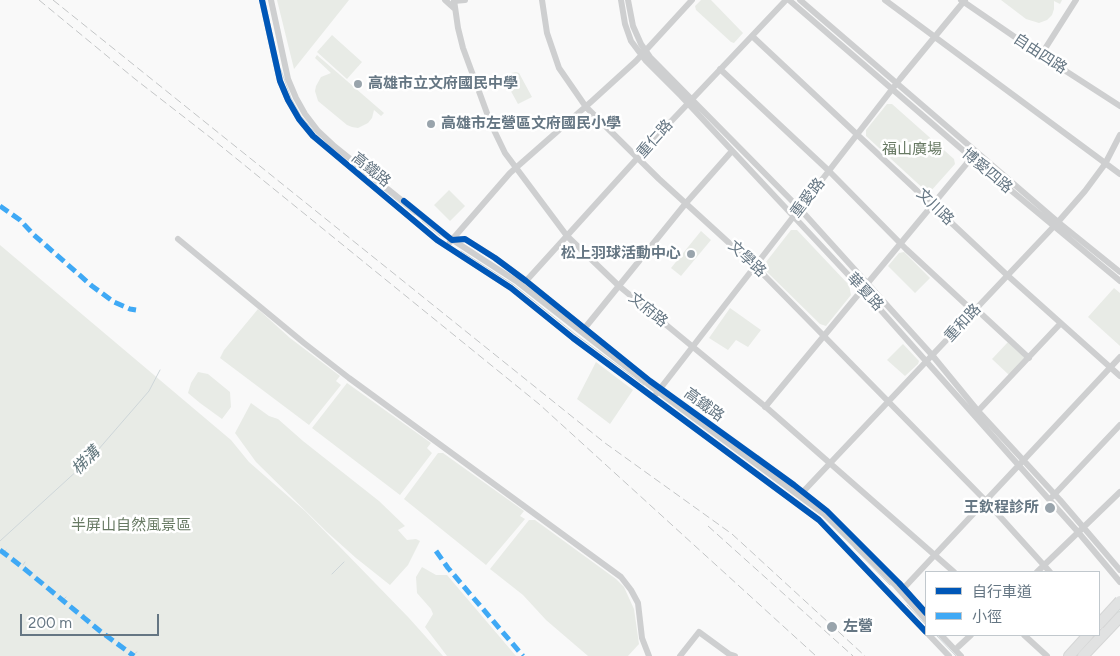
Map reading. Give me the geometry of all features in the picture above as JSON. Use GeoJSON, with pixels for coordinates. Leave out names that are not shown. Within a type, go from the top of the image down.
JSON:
{"type":"FeatureCollection","features":[{"type":"Feature","properties":{"kind":"highway"},"geometry":{"type":"LineString","coordinates":[[1100,628],[1120,601]]}},
{"type":"Feature","properties":{"kind":"highway"},"geometry":{"type":"LineString","coordinates":[[1100,628],[1120,612]]}},
{"type":"Feature","properties":{"kind":"highway"},"geometry":{"type":"LineString","coordinates":[[1100,634],[1120,619]]}},
{"type":"Feature","properties":{"kind":"highway"},"geometry":{"type":"LineString","coordinates":[[1068,656],[1097,636]]}},
{"type":"Feature","properties":{"kind":"street","name":"高鐵路"},"geometry":{"type":"LineString","coordinates":[[262,0],[280,81],[288,100],[299,119],[329,152],[446,247],[510,288],[573,338],[830,529],[925,631]]}},
{"type":"Feature","properties":{"kind":"street","name":"高鐵路"},"geometry":{"type":"LineString","coordinates":[[271,0],[288,79],[305,114],[318,131],[452,240],[516,281],[659,390],[801,494],[835,524],[925,612]]}},
{"type":"Feature","properties":{"kind":"street"},"geometry":{"type":"LineString","coordinates":[[446,0],[455,9]]}},
{"type":"Feature","properties":{"kind":"street"},"geometry":{"type":"LineString","coordinates":[[454,0],[465,0]]}},
{"type":"Feature","properties":{"kind":"street","name":"文府路"},"geometry":{"type":"LineString","coordinates":[[454,0],[463,48],[479,94],[505,153],[567,236],[619,286],[765,407],[953,571]]}},
{"type":"Feature","properties":{"kind":"street","name":"文學路"},"geometry":{"type":"LineString","coordinates":[[542,0],[547,33],[555,57],[565,79],[586,107],[638,158],[755,266],[985,500],[1049,571]]}},
{"type":"Feature","properties":{"kind":"street","name":"華夏路"},"geometry":{"type":"LineString","coordinates":[[620,0],[631,41],[800,209],[973,416],[1055,494],[1120,570]]}},
{"type":"Feature","properties":{"kind":"street","name":"華夏路"},"geometry":{"type":"LineString","coordinates":[[628,0],[633,26],[644,53]]}},
{"type":"Feature","properties":{"kind":"street"},"geometry":{"type":"LineString","coordinates":[[446,247],[516,168],[644,53],[692,0]]}},
{"type":"Feature","properties":{"kind":"street","name":"重仁路"},"geometry":{"type":"LineString","coordinates":[[526,281],[690,101],[787,0]]}},
{"type":"Feature","properties":{"kind":"street","name":"博愛四路"},"geometry":{"type":"LineString","coordinates":[[787,0],[972,158],[1120,272]]}},
{"type":"Feature","properties":{"kind":"street","name":"博愛四路"},"geometry":{"type":"LineString","coordinates":[[800,0],[976,151],[1120,280]]}},
{"type":"Feature","properties":{"kind":"street"},"geometry":{"type":"LineString","coordinates":[[885,0],[1120,174]]}},
{"type":"Feature","properties":{"kind":"street"},"geometry":{"type":"LineString","coordinates":[[1040,55],[1076,0]]}},
{"type":"Feature","properties":{"kind":"street","name":"重愛路"},"geometry":{"type":"LineString","coordinates":[[654,398],[963,1]]}},
{"type":"Feature","properties":{"kind":"street","name":"自由四路"},"geometry":{"type":"LineString","coordinates":[[963,1],[1040,55],[1120,106]]}},
{"type":"Feature","properties":{"kind":"street","name":"文川路"},"geometry":{"type":"LineString","coordinates":[[752,36],[1060,324],[1120,376]]}},
{"type":"Feature","properties":{"kind":"street"},"geometry":{"type":"LineString","coordinates":[[720,69],[829,171],[900,243],[1029,358]]}},
{"type":"Feature","properties":{"kind":"street","name":"華夏路"},"geometry":{"type":"LineString","coordinates":[[690,101],[732,151],[932,355],[1021,462],[1049,499],[1120,582]]}},
{"type":"Feature","properties":{"kind":"street","name":"重和路"},"geometry":{"type":"LineString","coordinates":[[794,501],[1056,224],[1105,164],[1120,135]]}},
{"type":"Feature","properties":{"kind":"street"},"geometry":{"type":"LineString","coordinates":[[584,329],[686,203],[732,151]]}},
{"type":"Feature","properties":{"kind":"street"},"geometry":{"type":"LineString","coordinates":[[765,407],[976,151]]}},
{"type":"Feature","properties":{"kind":"street"},"geometry":{"type":"LineString","coordinates":[[178,239],[349,378],[621,577],[638,603],[642,638],[649,656]]}},
{"type":"Feature","properties":{"kind":"street","name":"高鐵路"},"geometry":{"type":"LineString","coordinates":[[452,240],[465,239],[495,258],[526,281],[659,390]]}},
{"type":"Feature","properties":{"kind":"street"},"geometry":{"type":"LineString","coordinates":[[978,411],[1060,324]]}},
{"type":"Feature","properties":{"kind":"street"},"geometry":{"type":"LineString","coordinates":[[894,598],[1120,357]]}},
{"type":"Feature","properties":{"kind":"street"},"geometry":{"type":"LineString","coordinates":[[1049,499],[1120,425]]}},
{"type":"Feature","properties":{"kind":"street"},"geometry":{"type":"LineString","coordinates":[[1037,571],[1120,492]]}},
{"type":"Feature","properties":{"kind":"street","name":"高鐵路"},"geometry":{"type":"LineString","coordinates":[[902,590],[925,619]]}},
{"type":"Feature","properties":{"kind":"street"},"geometry":{"type":"LineString","coordinates":[[1100,628],[1120,619]]}},
{"type":"Feature","properties":{"kind":"street"},"geometry":{"type":"LineString","coordinates":[[680,656],[700,632],[731,655]]}},
{"type":"Feature","properties":{"kind":"street"},"geometry":{"type":"LineString","coordinates":[[930,636],[949,656]]}},
{"type":"Feature","properties":{"kind":"street"},"geometry":{"type":"LineString","coordinates":[[941,636],[960,656]]}},
{"type":"Feature","properties":{"kind":"street"},"geometry":{"type":"LineString","coordinates":[[947,636],[966,656]]}},
{"type":"Feature","properties":{"kind":"street"},"geometry":{"type":"LineString","coordinates":[[958,647],[970,636]]}},
{"type":"Feature","properties":{"kind":"street"},"geometry":{"type":"LineString","coordinates":[[1025,636],[1047,656]]}},
{"type":"Feature","properties":{"kind":"green space"},"geometry":{"type":"Polygon","coordinates":[[[277,0],[349,0],[294,69],[277,0]]]}},
{"type":"Feature","properties":{"kind":"green space"},"geometry":{"type":"Polygon","coordinates":[[[701,0],[711,0],[743,33],[734,43],[696,10],[695,6],[701,0]]]}},
{"type":"Feature","properties":{"kind":"green space"},"geometry":{"type":"Polygon","coordinates":[[[1001,0],[1062,0],[1060,4],[1054,1],[1052,15],[1047,20],[1039,23],[1026,19],[1001,0]]]}},
{"type":"Feature","properties":{"kind":"green space"},"geometry":{"type":"Polygon","coordinates":[[[332,35],[362,62],[347,79],[317,52],[332,35]]]}},
{"type":"Feature","properties":{"kind":"green space"},"geometry":{"type":"Polygon","coordinates":[[[317,55],[384,113],[381,116],[374,110],[372,118],[368,123],[358,128],[352,127],[318,101],[315,91],[316,86],[321,77],[331,73],[315,58],[317,55]]]}},
{"type":"Feature","properties":{"kind":"green space"},"geometry":{"type":"Polygon","coordinates":[[[519,73],[532,97],[518,104],[502,75],[519,73]]]}},
{"type":"Feature","properties":{"kind":"green space","name":"福山廣場"},"geometry":{"type":"Polygon","coordinates":[[[887,104],[892,104],[954,159],[955,164],[930,192],[927,192],[866,136],[866,130],[887,104]]]}},
{"type":"Feature","properties":{"kind":"green space"},"geometry":{"type":"Polygon","coordinates":[[[449,190],[465,206],[450,221],[434,205],[449,190]]]}},
{"type":"Feature","properties":{"kind":"green space"},"geometry":{"type":"Polygon","coordinates":[[[791,230],[797,230],[849,285],[851,295],[826,326],[820,324],[765,270],[766,262],[791,230]]]}},
{"type":"Feature","properties":{"kind":"green space","name":"松上羽球活動中心"},"geometry":{"type":"Polygon","coordinates":[[[701,231],[711,240],[681,276],[671,268],[701,231]]]}},
{"type":"Feature","properties":{"kind":"green space","name":"半屏山自然風景區"},"geometry":{"type":"Polygon","coordinates":[[[0,245],[231,440],[249,462],[305,511],[409,618],[443,656],[0,656],[0,245]]]}},
{"type":"Feature","properties":{"kind":"green space"},"geometry":{"type":"Polygon","coordinates":[[[904,252],[930,278],[915,293],[888,266],[899,253],[904,252]]]}},
{"type":"Feature","properties":{"kind":"green space"},"geometry":{"type":"Polygon","coordinates":[[[1114,288],[1120,293],[1120,346],[1088,317],[1114,288]]]}},
{"type":"Feature","properties":{"kind":"green space"},"geometry":{"type":"Polygon","coordinates":[[[730,308],[761,330],[748,347],[736,340],[728,350],[709,338],[730,308]]]}},
{"type":"Feature","properties":{"kind":"green space"},"geometry":{"type":"Polygon","coordinates":[[[258,309],[290,338],[340,376],[336,381],[341,385],[309,425],[220,358],[224,350],[258,309]]]}},
{"type":"Feature","properties":{"kind":"green space"},"geometry":{"type":"Polygon","coordinates":[[[1008,342],[1025,358],[1009,375],[992,359],[1008,342]]]}},
{"type":"Feature","properties":{"kind":"green space"},"geometry":{"type":"Polygon","coordinates":[[[903,344],[919,361],[905,376],[887,360],[903,344]]]}},
{"type":"Feature","properties":{"kind":"green space"},"geometry":{"type":"Polygon","coordinates":[[[596,362],[633,390],[610,424],[577,399],[596,362]]]}},
{"type":"Feature","properties":{"kind":"green space"},"geometry":{"type":"Polygon","coordinates":[[[198,372],[208,374],[230,392],[231,407],[222,419],[188,393],[191,383],[198,372]]]}},
{"type":"Feature","properties":{"kind":"green space"},"geometry":{"type":"Polygon","coordinates":[[[347,383],[431,443],[427,448],[432,453],[400,495],[312,428],[347,383]]]}},
{"type":"Feature","properties":{"kind":"green space"},"geometry":{"type":"Polygon","coordinates":[[[251,403],[269,416],[278,419],[379,501],[405,526],[398,530],[407,540],[416,539],[420,541],[408,565],[390,585],[327,532],[256,462],[235,433],[251,403]]]}},
{"type":"Feature","properties":{"kind":"green space"},"geometry":{"type":"Polygon","coordinates":[[[438,453],[443,453],[524,511],[520,516],[525,519],[486,565],[404,499],[438,453]]]}},
{"type":"Feature","properties":{"kind":"green space"},"geometry":{"type":"Polygon","coordinates":[[[529,520],[535,520],[616,579],[624,587],[634,609],[639,644],[628,656],[588,656],[546,620],[523,595],[490,569],[529,520]]]}},
{"type":"Feature","properties":{"kind":"green space"},"geometry":{"type":"Polygon","coordinates":[[[422,567],[436,575],[447,575],[516,656],[447,656],[425,627],[433,614],[417,593],[416,577],[422,567]]]}},
{"type":"Feature","properties":{"kind":"waterway"},"geometry":{"type":"LineString","coordinates":[[281,70],[291,98],[301,116],[320,138]]}},
{"type":"Feature","properties":{"kind":"waterway"},"geometry":{"type":"LineString","coordinates":[[354,166],[415,215]]}},
{"type":"Feature","properties":{"kind":"waterway"},"geometry":{"type":"LineString","coordinates":[[422,221],[440,236]]}},
{"type":"Feature","properties":{"kind":"waterway"},"geometry":{"type":"LineString","coordinates":[[461,251],[514,285],[575,334],[644,385]]}},
{"type":"Feature","properties":{"kind":"waterway","name":"梯溝"},"geometry":{"type":"LineString","coordinates":[[0,541],[91,458],[149,391],[160,370]]}},
{"type":"Feature","properties":{"kind":"waterway"},"geometry":{"type":"LineString","coordinates":[[854,548],[890,585]]}},
{"type":"Feature","properties":{"kind":"waterway"},"geometry":{"type":"LineString","coordinates":[[332,574],[344,562]]}},
{"type":"Feature","properties":{"kind":"waterway"},"geometry":{"type":"LineString","coordinates":[[907,605],[925,624]]}},
{"type":"Feature","properties":{"kind":"waterway"},"geometry":{"type":"LineString","coordinates":[[937,636],[956,656]]}},
{"type":"Feature","properties":{"kind":"railway"},"geometry":{"type":"LineString","coordinates":[[39,0],[539,404],[816,656]]}},
{"type":"Feature","properties":{"kind":"railway"},"geometry":{"type":"LineString","coordinates":[[53,0],[605,443],[732,534],[865,656]]}},
{"type":"Feature","properties":{"kind":"railway"},"geometry":{"type":"LineString","coordinates":[[708,526],[853,656]]}},
{"type":"Feature","properties":{"kind":"marked path"},"geometry":{"type":"LineString","coordinates":[[0,206],[20,220],[34,235],[92,286],[114,302],[136,310]]}},
{"type":"Feature","properties":{"kind":"marked path"},"geometry":{"type":"LineString","coordinates":[[0,550],[134,656]]}},
{"type":"Feature","properties":{"kind":"marked path"},"geometry":{"type":"LineString","coordinates":[[436,551],[448,568],[523,656]]}},
{"type":"Feature","properties":{"kind":"cycle path"},"geometry":{"type":"LineString","coordinates":[[262,0],[280,81],[299,119],[313,136],[437,240],[511,288],[573,338],[819,520],[925,631]]}},
{"type":"Feature","properties":{"kind":"cycle path"},"geometry":{"type":"LineString","coordinates":[[404,201],[452,240],[465,239],[495,258],[650,381],[827,511],[925,612]]}},
{"type":"Feature","properties":{"kind":"place","name":"高雄市立文府國民中學"},"geometry":{"type":"Point","coordinates":[358,84]}},
{"type":"Feature","properties":{"kind":"place","name":"高雄市左營區文府國民小學"},"geometry":{"type":"Point","coordinates":[431,124]}},
{"type":"Feature","properties":{"kind":"place","name":"松上羽球活動中心"},"geometry":{"type":"Point","coordinates":[691,254]}},
{"type":"Feature","properties":{"kind":"place","name":"王欽程診所"},"geometry":{"type":"Point","coordinates":[1050,508]}},
{"type":"Feature","properties":{"kind":"place","name":"左營"},"geometry":{"type":"Point","coordinates":[832,627]}}]}
